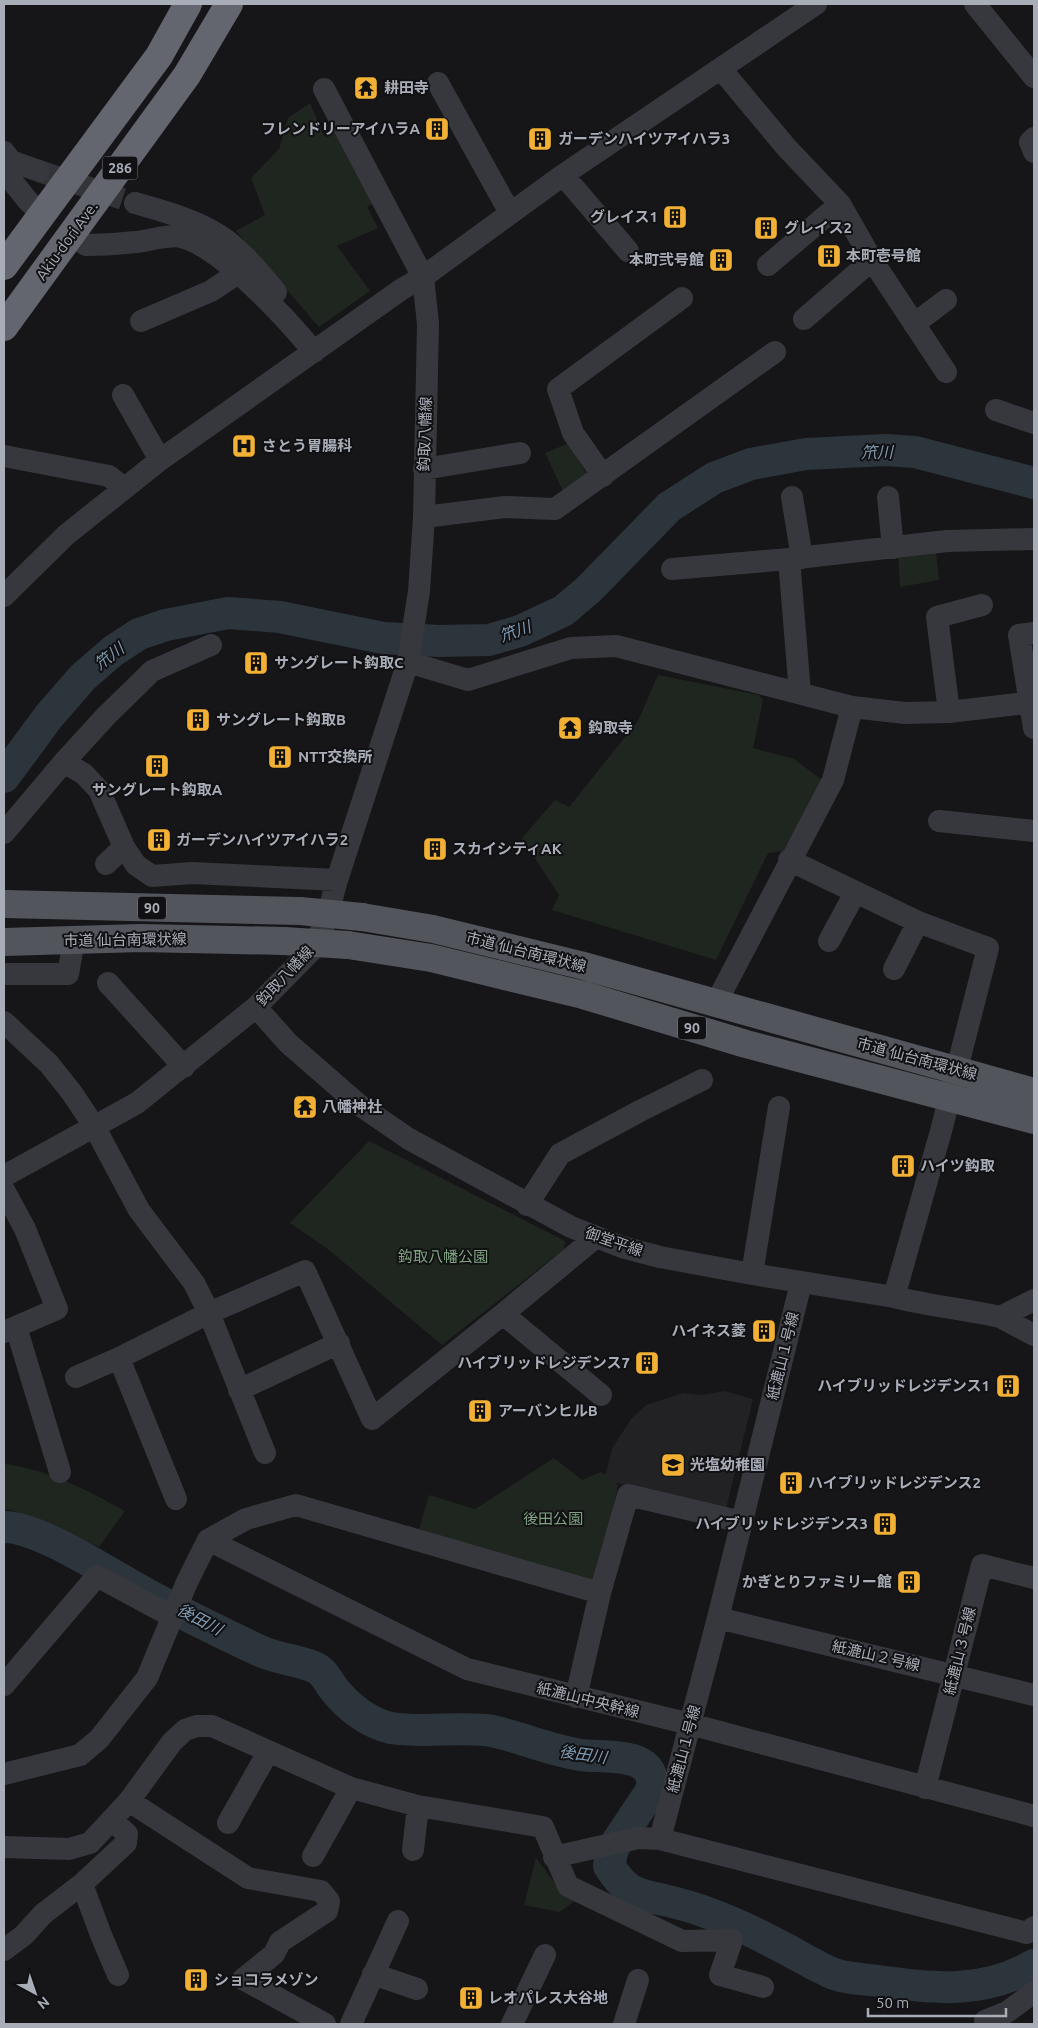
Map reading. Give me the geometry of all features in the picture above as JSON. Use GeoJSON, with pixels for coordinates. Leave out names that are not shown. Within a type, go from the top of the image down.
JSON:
{"type":"FeatureCollection","features":[{"type":"Feature","properties":{"kind":"highway","name":"286"},"geometry":{"type":"LineString","coordinates":[[4,266],[159,56],[188,4]]}},
{"type":"Feature","properties":{"kind":"highway","name":"Akiu-dori Ave."},"geometry":{"type":"LineString","coordinates":[[4,327],[187,75],[229,4]]}},
{"type":"Feature","properties":{"kind":"main road","name":"市道 仙台南環状線"},"geometry":{"type":"LineString","coordinates":[[4,904],[300,912],[362,917],[433,929],[580,965],[1034,1092]]}},
{"type":"Feature","properties":{"kind":"main road","name":"市道 仙台南環状線"},"geometry":{"type":"LineString","coordinates":[[4,942],[142,938],[284,941],[348,945],[431,958],[583,995],[746,1044],[1034,1120]]}},
{"type":"Feature","properties":{"kind":"street"},"geometry":{"type":"LineString","coordinates":[[4,596],[66,535],[160,460],[402,289],[423,277],[563,175],[816,4]]}},
{"type":"Feature","properties":{"kind":"street"},"geometry":{"type":"LineString","coordinates":[[975,4],[1034,77]]}},
{"type":"Feature","properties":{"kind":"street"},"geometry":{"type":"LineString","coordinates":[[721,69],[786,147],[840,204],[872,260],[946,372]]}},
{"type":"Feature","properties":{"kind":"street"},"geometry":{"type":"LineString","coordinates":[[438,83],[510,213]]}},
{"type":"Feature","properties":{"kind":"street"},"geometry":{"type":"LineString","coordinates":[[324,89],[423,277]]}},
{"type":"Feature","properties":{"kind":"street"},"geometry":{"type":"LineString","coordinates":[[1034,138],[1030,142],[1034,152]]}},
{"type":"Feature","properties":{"kind":"street"},"geometry":{"type":"LineString","coordinates":[[4,152],[11,161],[40,171]]}},
{"type":"Feature","properties":{"kind":"street"},"geometry":{"type":"LineString","coordinates":[[4,171],[28,201],[43,215]]}},
{"type":"Feature","properties":{"kind":"street"},"geometry":{"type":"LineString","coordinates":[[563,175],[628,251]]}},
{"type":"Feature","properties":{"kind":"street"},"geometry":{"type":"LineString","coordinates":[[135,203],[183,218],[219,235],[250,262],[304,323],[320,348]]}},
{"type":"Feature","properties":{"kind":"street"},"geometry":{"type":"LineString","coordinates":[[768,265],[840,204]]}},
{"type":"Feature","properties":{"kind":"street"},"geometry":{"type":"LineString","coordinates":[[72,235],[86,245],[135,242],[180,236],[210,251],[238,273],[295,330],[320,348]]}},
{"type":"Feature","properties":{"kind":"street"},"geometry":{"type":"LineString","coordinates":[[804,319],[872,260]]}},
{"type":"Feature","properties":{"kind":"street"},"geometry":{"type":"LineString","coordinates":[[141,321],[211,290],[238,273]]}},
{"type":"Feature","properties":{"kind":"street","name":"鈎取八幡線"},"geometry":{"type":"LineString","coordinates":[[4,1176],[137,1103],[184,1067],[256,1007],[311,952],[326,921],[337,880],[409,658],[419,591],[424,517],[428,324],[423,277]]}},
{"type":"Feature","properties":{"kind":"street"},"geometry":{"type":"LineString","coordinates":[[602,476],[573,433],[558,389],[682,298]]}},
{"type":"Feature","properties":{"kind":"street"},"geometry":{"type":"LineString","coordinates":[[914,324],[946,300]]}},
{"type":"Feature","properties":{"kind":"street"},"geometry":{"type":"LineString","coordinates":[[424,517],[505,507],[555,509],[775,352]]}},
{"type":"Feature","properties":{"kind":"street"},"geometry":{"type":"LineString","coordinates":[[123,395],[160,460]]}},
{"type":"Feature","properties":{"kind":"street"},"geometry":{"type":"LineString","coordinates":[[996,410],[1034,423]]}},
{"type":"Feature","properties":{"kind":"street"},"geometry":{"type":"LineString","coordinates":[[424,469],[520,452]]}},
{"type":"Feature","properties":{"kind":"street"},"geometry":{"type":"LineString","coordinates":[[4,456],[109,476],[124,488]]}},
{"type":"Feature","properties":{"kind":"street"},"geometry":{"type":"LineString","coordinates":[[792,497],[800,693]]}},
{"type":"Feature","properties":{"kind":"street"},"geometry":{"type":"LineString","coordinates":[[888,497],[893,548]]}},
{"type":"Feature","properties":{"kind":"street"},"geometry":{"type":"LineString","coordinates":[[672,569],[948,541],[1034,539]]}},
{"type":"Feature","properties":{"kind":"street"},"geometry":{"type":"LineString","coordinates":[[949,712],[936,617],[982,605]]}},
{"type":"Feature","properties":{"kind":"street"},"geometry":{"type":"LineString","coordinates":[[1034,633],[1019,636],[1032,703],[1034,728]]}},
{"type":"Feature","properties":{"kind":"street"},"geometry":{"type":"LineString","coordinates":[[4,832],[106,716],[152,671],[211,645]]}},
{"type":"Feature","properties":{"kind":"street"},"geometry":{"type":"LineString","coordinates":[[409,658],[468,680],[571,648],[616,646],[852,707],[905,713],[949,712],[1032,703]]}},
{"type":"Feature","properties":{"kind":"street"},"geometry":{"type":"LineString","coordinates":[[716,1003],[789,860],[833,780],[852,707]]}},
{"type":"Feature","properties":{"kind":"street"},"geometry":{"type":"LineString","coordinates":[[64,762],[84,774],[99,790],[124,847],[136,865],[152,876],[192,874],[337,880]]}},
{"type":"Feature","properties":{"kind":"street"},"geometry":{"type":"LineString","coordinates":[[939,821],[1034,831]]}},
{"type":"Feature","properties":{"kind":"street"},"geometry":{"type":"LineString","coordinates":[[106,864],[124,847]]}},
{"type":"Feature","properties":{"kind":"street"},"geometry":{"type":"LineString","coordinates":[[789,860],[918,922],[988,948],[950,1098],[894,1297]]}},
{"type":"Feature","properties":{"kind":"street"},"geometry":{"type":"LineString","coordinates":[[829,942],[855,893]]}},
{"type":"Feature","properties":{"kind":"street"},"geometry":{"type":"LineString","coordinates":[[894,969],[918,922]]}},
{"type":"Feature","properties":{"kind":"street"},"geometry":{"type":"LineString","coordinates":[[4,974],[68,974],[74,940]]}},
{"type":"Feature","properties":{"kind":"street"},"geometry":{"type":"LineString","coordinates":[[108,982],[184,1067]]}},
{"type":"Feature","properties":{"kind":"street","name":"御堂平線"},"geometry":{"type":"LineString","coordinates":[[256,1007],[288,1043],[358,1104],[408,1139],[527,1205],[571,1227],[622,1247],[660,1257],[802,1283],[894,1297],[917,1303],[979,1312],[1000,1317],[1034,1336]]}},
{"type":"Feature","properties":{"kind":"street"},"geometry":{"type":"LineString","coordinates":[[7,1030],[49,1064],[94,1126],[139,1210],[194,1283],[210,1313],[239,1390],[266,1453]]}},
{"type":"Feature","properties":{"kind":"street"},"geometry":{"type":"LineString","coordinates":[[527,1205],[560,1154],[702,1080]]}},
{"type":"Feature","properties":{"kind":"street"},"geometry":{"type":"LineString","coordinates":[[752,1274],[779,1107]]}},
{"type":"Feature","properties":{"kind":"street"},"geometry":{"type":"LineString","coordinates":[[4,1190],[25,1230],[57,1309],[10,1330],[60,1472]]}},
{"type":"Feature","properties":{"kind":"street"},"geometry":{"type":"LineString","coordinates":[[76,1377],[210,1313],[305,1271],[339,1342],[372,1419],[596,1237]]}},
{"type":"Feature","properties":{"kind":"street","name":"紙漉山１号線"},"geometry":{"type":"LineString","coordinates":[[649,1838],[690,1724],[802,1283]]}},
{"type":"Feature","properties":{"kind":"street"},"geometry":{"type":"LineString","coordinates":[[1000,1317],[1034,1300]]}},
{"type":"Feature","properties":{"kind":"street"},"geometry":{"type":"LineString","coordinates":[[503,1314],[601,1395]]}},
{"type":"Feature","properties":{"kind":"street"},"geometry":{"type":"LineString","coordinates":[[239,1390],[339,1342]]}},
{"type":"Feature","properties":{"kind":"street"},"geometry":{"type":"LineString","coordinates":[[119,1358],[176,1499]]}},
{"type":"Feature","properties":{"kind":"street"},"geometry":{"type":"LineString","coordinates":[[576,1697],[600,1593],[628,1495],[742,1522]]}},
{"type":"Feature","properties":{"kind":"street"},"geometry":{"type":"LineString","coordinates":[[4,1774],[80,1755],[99,1739],[147,1678],[187,1582],[208,1540],[246,1519],[296,1505],[600,1593]]}},
{"type":"Feature","properties":{"kind":"street","name":"紙漉山中央幹線"},"geometry":{"type":"LineString","coordinates":[[208,1540],[467,1669],[690,1724],[1034,1816]]}},
{"type":"Feature","properties":{"kind":"street","name":"紙漉山３号線"},"geometry":{"type":"LineString","coordinates":[[925,1788],[982,1565],[1034,1578]]}},
{"type":"Feature","properties":{"kind":"street"},"geometry":{"type":"LineString","coordinates":[[4,1685],[97,1576],[173,1617]]}},
{"type":"Feature","properties":{"kind":"street","name":"紙漉山２号線"},"geometry":{"type":"LineString","coordinates":[[718,1618],[1034,1696]]}},
{"type":"Feature","properties":{"kind":"street"},"geometry":{"type":"LineString","coordinates":[[4,1847],[69,1850],[90,1843],[129,1801],[172,1742],[185,1730],[197,1726],[212,1726],[351,1788],[418,1806],[543,1827],[563,1855],[568,1886],[682,1941],[732,1940],[720,1975],[763,1988]]}},
{"type":"Feature","properties":{"kind":"street"},"geometry":{"type":"LineString","coordinates":[[228,1823],[268,1752]]}},
{"type":"Feature","properties":{"kind":"street"},"geometry":{"type":"LineString","coordinates":[[313,1856],[351,1788]]}},
{"type":"Feature","properties":{"kind":"street"},"geometry":{"type":"LineString","coordinates":[[129,1801],[248,1878],[321,1891],[329,1901],[327,1911],[280,1942],[274,1954],[243,1979],[325,2024]]}},
{"type":"Feature","properties":{"kind":"street"},"geometry":{"type":"LineString","coordinates":[[413,1850],[418,1806]]}},
{"type":"Feature","properties":{"kind":"street"},"geometry":{"type":"LineString","coordinates":[[4,1950],[24,1935],[43,1914],[82,1884],[126,1843],[127,1834],[112,1820]]}},
{"type":"Feature","properties":{"kind":"street"},"geometry":{"type":"LineString","coordinates":[[563,1855],[649,1838],[1027,1933],[1034,1927]]}},
{"type":"Feature","properties":{"kind":"street"},"geometry":{"type":"LineString","coordinates":[[82,1884],[118,1974]]}},
{"type":"Feature","properties":{"kind":"street"},"geometry":{"type":"LineString","coordinates":[[351,2024],[398,1921]]}},
{"type":"Feature","properties":{"kind":"street"},"geometry":{"type":"LineString","coordinates":[[512,2024],[545,1955]]}},
{"type":"Feature","properties":{"kind":"street"},"geometry":{"type":"LineString","coordinates":[[373,1974],[416,1988]]}},
{"type":"Feature","properties":{"kind":"street"},"geometry":{"type":"LineString","coordinates":[[624,2024],[638,1980]]}},
{"type":"Feature","properties":{"kind":"street"},"geometry":{"type":"LineString","coordinates":[[988,2024],[985,2021],[1008,2012],[1034,1992]]}},
{"type":"Feature","properties":{"kind":"shaded area","name":"光塩幼稚園"},"geometry":{"type":"Polygon","coordinates":[[[725,1391],[753,1399],[726,1509],[604,1480],[612,1449],[631,1419],[646,1405],[683,1393],[701,1395],[725,1391]]]}},
{"type":"Feature","properties":{"kind":"green space"},"geometry":{"type":"Polygon","coordinates":[[[310,103],[324,136],[338,131],[374,203],[367,207],[378,228],[337,246],[370,291],[319,327],[236,231],[265,215],[251,178],[279,149],[288,118],[310,103]]]}},
{"type":"Feature","properties":{"kind":"green space"},"geometry":{"type":"Polygon","coordinates":[[[569,443],[588,476],[563,491],[545,453],[569,443]]]}},
{"type":"Feature","properties":{"kind":"green space"},"geometry":{"type":"Polygon","coordinates":[[[936,552],[939,580],[900,587],[898,555],[936,552]]]}},
{"type":"Feature","properties":{"kind":"green space"},"geometry":{"type":"Polygon","coordinates":[[[658,675],[759,695],[763,700],[753,748],[794,759],[822,780],[783,851],[768,853],[716,960],[552,910],[559,895],[522,838],[555,800],[569,807],[638,721],[658,675]]]}},
{"type":"Feature","properties":{"kind":"green space","name":"鈎取八幡公園"},"geometry":{"type":"Polygon","coordinates":[[[369,1141],[565,1241],[564,1249],[442,1345],[329,1250],[290,1223],[369,1141]]]}},
{"type":"Feature","properties":{"kind":"green space","name":"後田公園"},"geometry":{"type":"Polygon","coordinates":[[[554,1458],[582,1480],[601,1472],[618,1485],[597,1582],[418,1533],[429,1495],[475,1509],[554,1458]]]}},
{"type":"Feature","properties":{"kind":"green space"},"geometry":{"type":"Polygon","coordinates":[[[4,1464],[36,1470],[66,1481],[125,1511],[99,1547],[43,1522],[8,1509],[4,1511],[4,1464]]]}},
{"type":"Feature","properties":{"kind":"green space"},"geometry":{"type":"Polygon","coordinates":[[[536,1858],[558,1887],[577,1899],[560,1912],[524,1905],[536,1858]]]}},
{"type":"Feature","properties":{"kind":"waterway","name":"笊川"},"geometry":{"type":"LineString","coordinates":[[4,777],[49,716],[83,677],[113,651],[139,634],[166,625],[228,613],[280,617],[383,638],[439,641],[489,640],[520,631],[563,611],[588,590],[669,507],[714,478],[751,464],[806,454],[886,450],[915,452],[1034,483]]}},
{"type":"Feature","properties":{"kind":"waterway","name":"後田川"},"geometry":{"type":"LineString","coordinates":[[4,1527],[19,1529],[57,1544],[163,1603],[258,1650],[316,1668],[324,1674],[333,1688],[351,1707],[366,1718],[382,1726],[414,1730],[473,1729],[489,1731],[580,1755],[619,1757],[640,1763],[647,1768],[651,1775],[651,1791],[613,1848],[609,1866],[622,1883],[634,1892],[688,1906],[718,1917],[756,1934],[834,1974],[845,1977],[920,1986],[958,1987],[996,1981],[1034,1965]]}},
{"type":"Feature","properties":{"kind":"tunnel"},"geometry":{"type":"LineString","coordinates":[[39,171],[135,203]]}},
{"type":"Feature","properties":{"kind":"place","name":"耕田寺"},"geometry":{"type":"Point","coordinates":[366,88]}},
{"type":"Feature","properties":{"kind":"place","name":"フレンドリーアイハラA"},"geometry":{"type":"Point","coordinates":[437,129]}},
{"type":"Feature","properties":{"kind":"place","name":"ガーデンハイツアイハラ3"},"geometry":{"type":"Point","coordinates":[540,139]}},
{"type":"Feature","properties":{"kind":"place","name":"グレイス1"},"geometry":{"type":"Point","coordinates":[675,217]}},
{"type":"Feature","properties":{"kind":"place","name":"グレイス2"},"geometry":{"type":"Point","coordinates":[766,228]}},
{"type":"Feature","properties":{"kind":"place","name":"本町壱号館"},"geometry":{"type":"Point","coordinates":[829,256]}},
{"type":"Feature","properties":{"kind":"place","name":"本町弐号館"},"geometry":{"type":"Point","coordinates":[721,260]}},
{"type":"Feature","properties":{"kind":"place","name":"さとう胃腸科"},"geometry":{"type":"Point","coordinates":[244,446]}},
{"type":"Feature","properties":{"kind":"place","name":"サングレート鈎取C"},"geometry":{"type":"Point","coordinates":[256,663]}},
{"type":"Feature","properties":{"kind":"place","name":"サングレート鈎取B"},"geometry":{"type":"Point","coordinates":[198,720]}},
{"type":"Feature","properties":{"kind":"place","name":"鈎取寺"},"geometry":{"type":"Point","coordinates":[570,728]}},
{"type":"Feature","properties":{"kind":"place","name":"NTT交換所"},"geometry":{"type":"Point","coordinates":[280,757]}},
{"type":"Feature","properties":{"kind":"place","name":"サングレート鈎取A"},"geometry":{"type":"Point","coordinates":[157,766]}},
{"type":"Feature","properties":{"kind":"place","name":"ガーデンハイツアイハラ2"},"geometry":{"type":"Point","coordinates":[159,840]}},
{"type":"Feature","properties":{"kind":"place","name":"スカイシティAK"},"geometry":{"type":"Point","coordinates":[435,849]}},
{"type":"Feature","properties":{"kind":"place","name":"八幡神社"},"geometry":{"type":"Point","coordinates":[305,1107]}},
{"type":"Feature","properties":{"kind":"place","name":"ハイツ鈎取"},"geometry":{"type":"Point","coordinates":[903,1166]}},
{"type":"Feature","properties":{"kind":"place","name":"ハイネス菱"},"geometry":{"type":"Point","coordinates":[764,1331]}},
{"type":"Feature","properties":{"kind":"place","name":"ハイブリッドレジデンス7"},"geometry":{"type":"Point","coordinates":[647,1363]}},
{"type":"Feature","properties":{"kind":"place","name":"ハイブリッドレジデンス1"},"geometry":{"type":"Point","coordinates":[1008,1386]}},
{"type":"Feature","properties":{"kind":"place","name":"アーバンヒルB"},"geometry":{"type":"Point","coordinates":[480,1411]}},
{"type":"Feature","properties":{"kind":"place","name":"光塩幼稚園"},"geometry":{"type":"Point","coordinates":[673,1465]}},
{"type":"Feature","properties":{"kind":"place","name":"ハイブリッドレジデンス2"},"geometry":{"type":"Point","coordinates":[791,1483]}},
{"type":"Feature","properties":{"kind":"place","name":"ハイブリッドレジデンス3"},"geometry":{"type":"Point","coordinates":[885,1524]}},
{"type":"Feature","properties":{"kind":"place","name":"かぎとりファミリー館"},"geometry":{"type":"Point","coordinates":[909,1582]}},
{"type":"Feature","properties":{"kind":"place","name":"ショコラメゾン"},"geometry":{"type":"Point","coordinates":[196,1980]}},
{"type":"Feature","properties":{"kind":"place","name":"レオパレス大谷地"},"geometry":{"type":"Point","coordinates":[471,1998]}}]}
